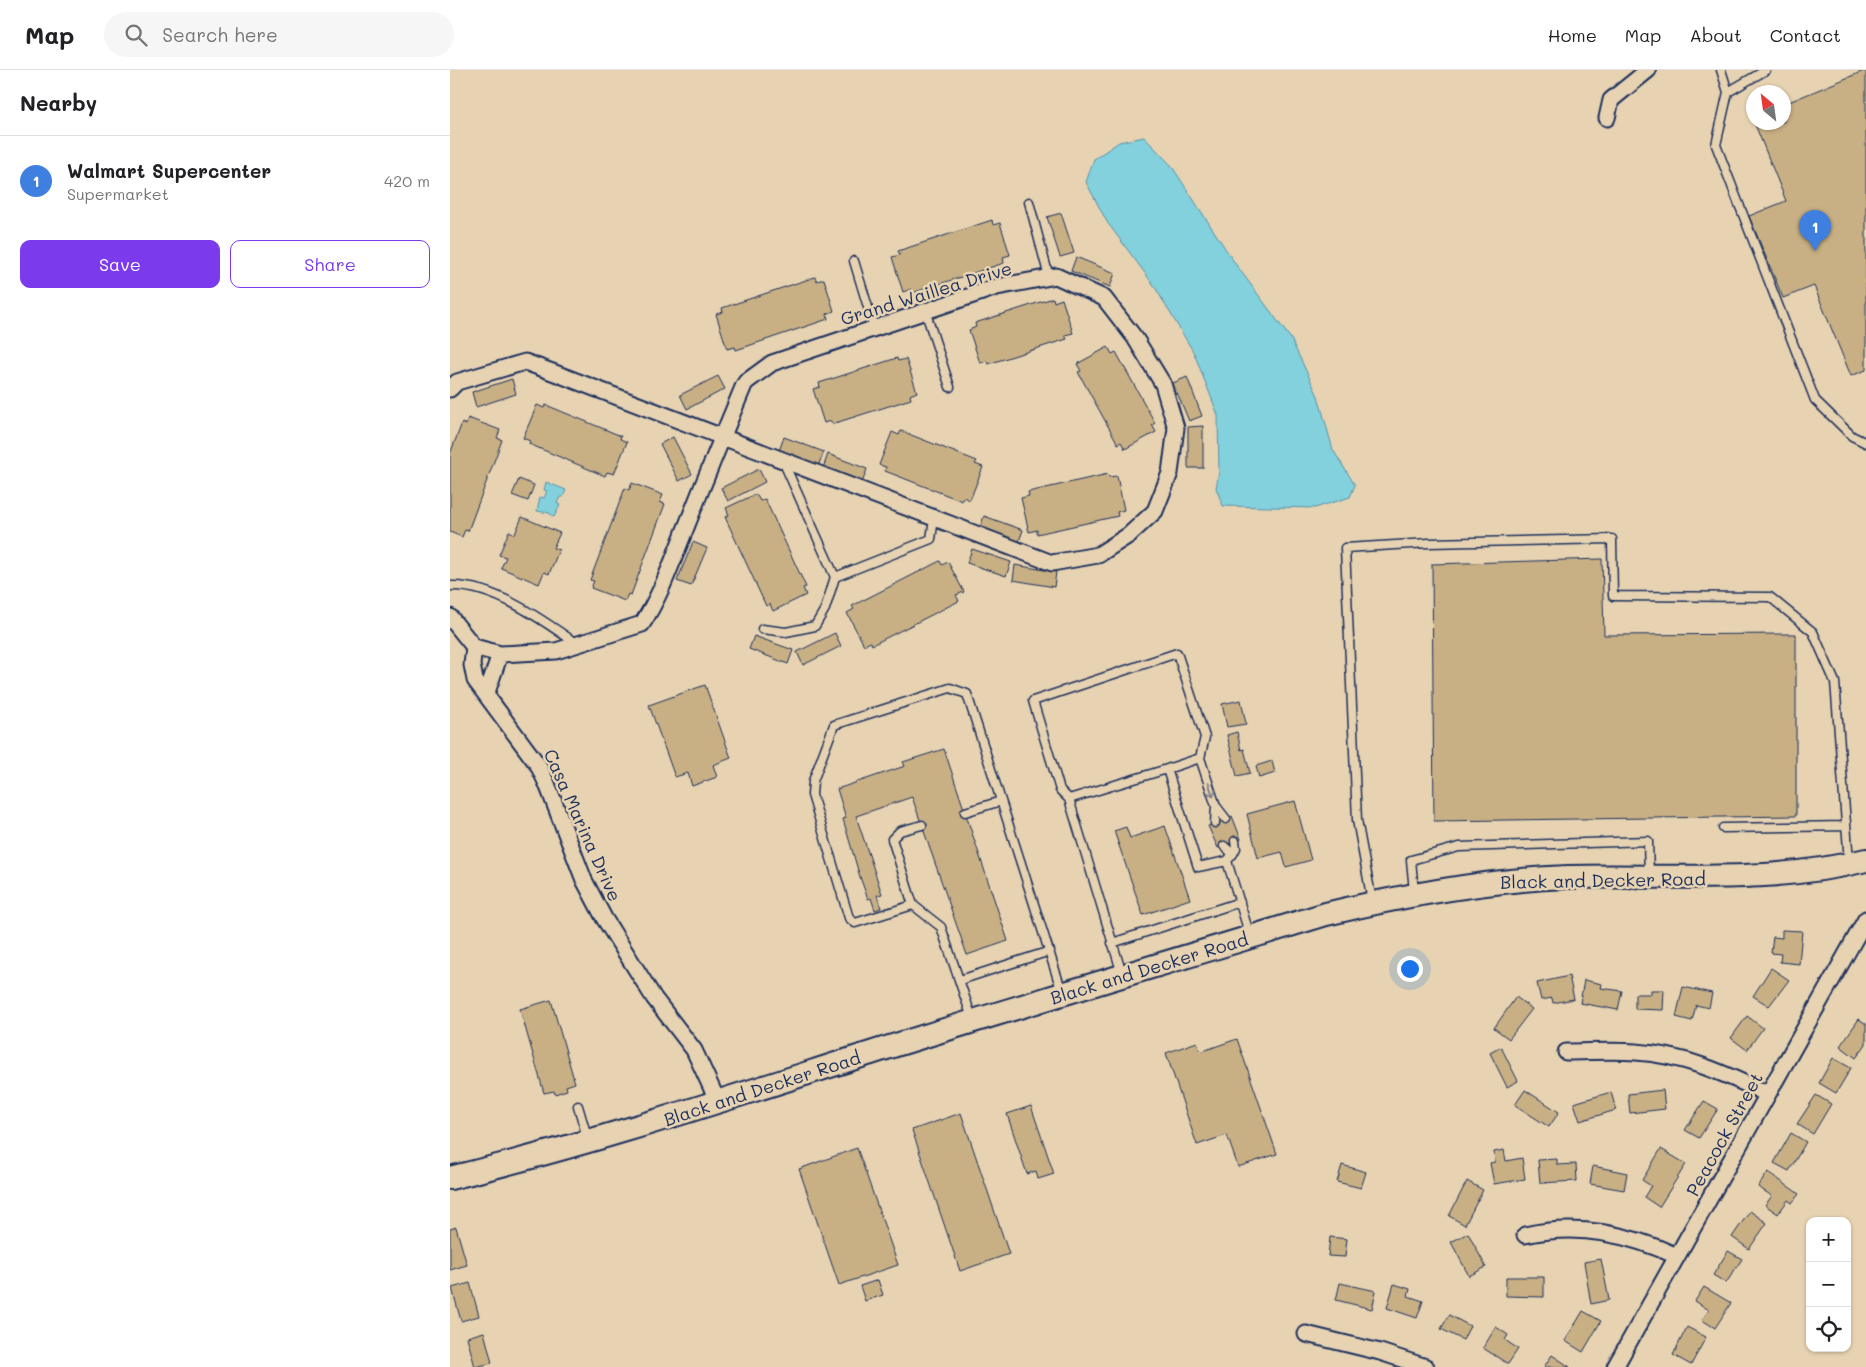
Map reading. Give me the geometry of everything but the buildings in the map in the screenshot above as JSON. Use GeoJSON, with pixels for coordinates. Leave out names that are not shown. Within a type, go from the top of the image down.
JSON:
{"type":"FeatureCollection","features":[{"type":"Feature","properties":{"kind":"main road","name":"Black and Decker Road"},"geometry":{"type":"LineString","coordinates":[[450,1178],[538,1157],[1122,976],[1326,914],[1372,903],[1500,881],[1569,877],[1772,876],[1858,862]]}},
{"type":"Feature","properties":{"kind":"street"},"geometry":{"type":"LineString","coordinates":[[1607,118],[1611,100],[1648,70]]}},
{"type":"Feature","properties":{"kind":"street","name":"Grand Waillea Drive"},"geometry":{"type":"LineString","coordinates":[[450,389],[457,382],[525,362],[722,438],[783,461],[934,520],[1052,563],[1098,555],[1129,535],[1155,511],[1170,473],[1176,428],[1163,384],[1135,338],[1104,298],[1056,276],[997,286],[772,363],[746,382],[722,438],[654,606],[642,624],[556,651],[500,654],[474,647]]}},
{"type":"Feature","properties":{"kind":"street"},"geometry":{"type":"LineString","coordinates":[[450,617],[474,647]]}},
{"type":"Feature","properties":{"kind":"street","name":"Casa Marina Drive"},"geometry":{"type":"LineString","coordinates":[[474,647],[472,665],[475,680],[538,765],[584,880],[604,918],[654,998],[694,1050],[718,1102]]}},
{"type":"Feature","properties":{"kind":"street"},"geometry":{"type":"LineString","coordinates":[[486,695],[500,654]]}},
{"type":"Feature","properties":{"kind":"street"},"geometry":{"type":"LineString","coordinates":[[472,665],[494,675]]}},
{"type":"Feature","properties":{"kind":"street","name":"Peacock Street"},"geometry":{"type":"LineString","coordinates":[[1615,1367],[1866,919]]}},
{"type":"Feature","properties":{"kind":"street"},"geometry":{"type":"LineString","coordinates":[[1566,1052],[1634,1052],[1680,1058],[1714,1069],[1768,1094]]}},
{"type":"Feature","properties":{"kind":"street"},"geometry":{"type":"LineString","coordinates":[[1525,1235],[1545,1231],[1600,1231],[1651,1244],[1677,1256]]}},
{"type":"Feature","properties":{"kind":"street"},"geometry":{"type":"LineString","coordinates":[[1306,1334],[1380,1352],[1426,1367]]}},
{"type":"Feature","properties":{"kind":"lane"},"geometry":{"type":"LineString","coordinates":[[1721,70],[1728,92],[1716,145],[1815,400],[1852,436],[1866,442]]}},
{"type":"Feature","properties":{"kind":"lane"},"geometry":{"type":"LineString","coordinates":[[1728,92],[1766,70]]}},
{"type":"Feature","properties":{"kind":"lane"},"geometry":{"type":"LineString","coordinates":[[1029,202],[1049,277]]}},
{"type":"Feature","properties":{"kind":"lane"},"geometry":{"type":"LineString","coordinates":[[854,261],[874,327]]}},
{"type":"Feature","properties":{"kind":"lane"},"geometry":{"type":"LineString","coordinates":[[925,310],[950,388]]}},
{"type":"Feature","properties":{"kind":"lane"},"geometry":{"type":"LineString","coordinates":[[762,629],[786,632],[815,626],[825,609],[835,577],[783,461]]}},
{"type":"Feature","properties":{"kind":"lane"},"geometry":{"type":"LineString","coordinates":[[835,577],[931,539],[934,520]]}},
{"type":"Feature","properties":{"kind":"lane"},"geometry":{"type":"LineString","coordinates":[[1372,903],[1356,820],[1345,548],[1429,543],[1612,539],[1613,596],[1770,597],[1813,632],[1835,682],[1846,826],[1858,862]]}},
{"type":"Feature","properties":{"kind":"lane"},"geometry":{"type":"LineString","coordinates":[[450,586],[466,585],[525,608],[577,644]]}},
{"type":"Feature","properties":{"kind":"lane"},"geometry":{"type":"LineString","coordinates":[[1122,976],[1069,799],[1060,790],[1033,701],[1177,653],[1205,737],[1200,758],[1216,806],[1226,819]]}},
{"type":"Feature","properties":{"kind":"lane"},"geometry":{"type":"LineString","coordinates":[[913,905],[855,923],[849,918],[812,795],[813,781],[834,725],[950,688],[967,694],[1063,994]]}},
{"type":"Feature","properties":{"kind":"lane"},"geometry":{"type":"LineString","coordinates":[[1069,799],[1200,758]]}},
{"type":"Feature","properties":{"kind":"lane"},"geometry":{"type":"LineString","coordinates":[[1167,769],[1198,867],[1227,861],[1236,848],[1235,841]]}},
{"type":"Feature","properties":{"kind":"lane"},"geometry":{"type":"LineString","coordinates":[[965,812],[1001,801]]}},
{"type":"Feature","properties":{"kind":"lane"},"geometry":{"type":"LineString","coordinates":[[1215,824],[1216,806]]}},
{"type":"Feature","properties":{"kind":"lane"},"geometry":{"type":"LineString","coordinates":[[922,825],[900,831],[892,840],[913,905],[941,926],[973,1022]]}},
{"type":"Feature","properties":{"kind":"lane"},"geometry":{"type":"LineString","coordinates":[[1724,828],[1846,826]]}},
{"type":"Feature","properties":{"kind":"lane"},"geometry":{"type":"LineString","coordinates":[[1414,895],[1411,860],[1459,847],[1648,841],[1650,877]]}},
{"type":"Feature","properties":{"kind":"lane"},"geometry":{"type":"LineString","coordinates":[[1224,846],[1233,854]]}},
{"type":"Feature","properties":{"kind":"lane"},"geometry":{"type":"LineString","coordinates":[[1227,861],[1251,937]]}},
{"type":"Feature","properties":{"kind":"lane"},"geometry":{"type":"LineString","coordinates":[[1112,942],[1240,902]]}},
{"type":"Feature","properties":{"kind":"lane"},"geometry":{"type":"LineString","coordinates":[[960,980],[1050,951]]}},
{"type":"Feature","properties":{"kind":"lane"},"geometry":{"type":"LineString","coordinates":[[578,1106],[588,1142]]}},
{"type":"Feature","properties":{"kind":"water"},"geometry":{"type":"Polygon","coordinates":[[[1144,137],[1171,165],[1234,262],[1291,339],[1318,396],[1333,450],[1355,485],[1350,497],[1315,508],[1223,506],[1216,488],[1219,472],[1218,415],[1194,353],[1153,284],[1107,222],[1086,182],[1094,159],[1119,142],[1144,137]]]}},
{"type":"Feature","properties":{"kind":"water"},"geometry":{"type":"Polygon","coordinates":[[[546,482],[566,490],[563,497],[560,497],[557,503],[560,505],[554,517],[549,513],[537,511],[540,497],[544,498],[547,491],[544,490],[546,482]]]}},
{"type":"Feature","properties":{"kind":"place","name":"Walmart Supercenter"},"geometry":{"type":"Point","coordinates":[1815,251]}}]}
